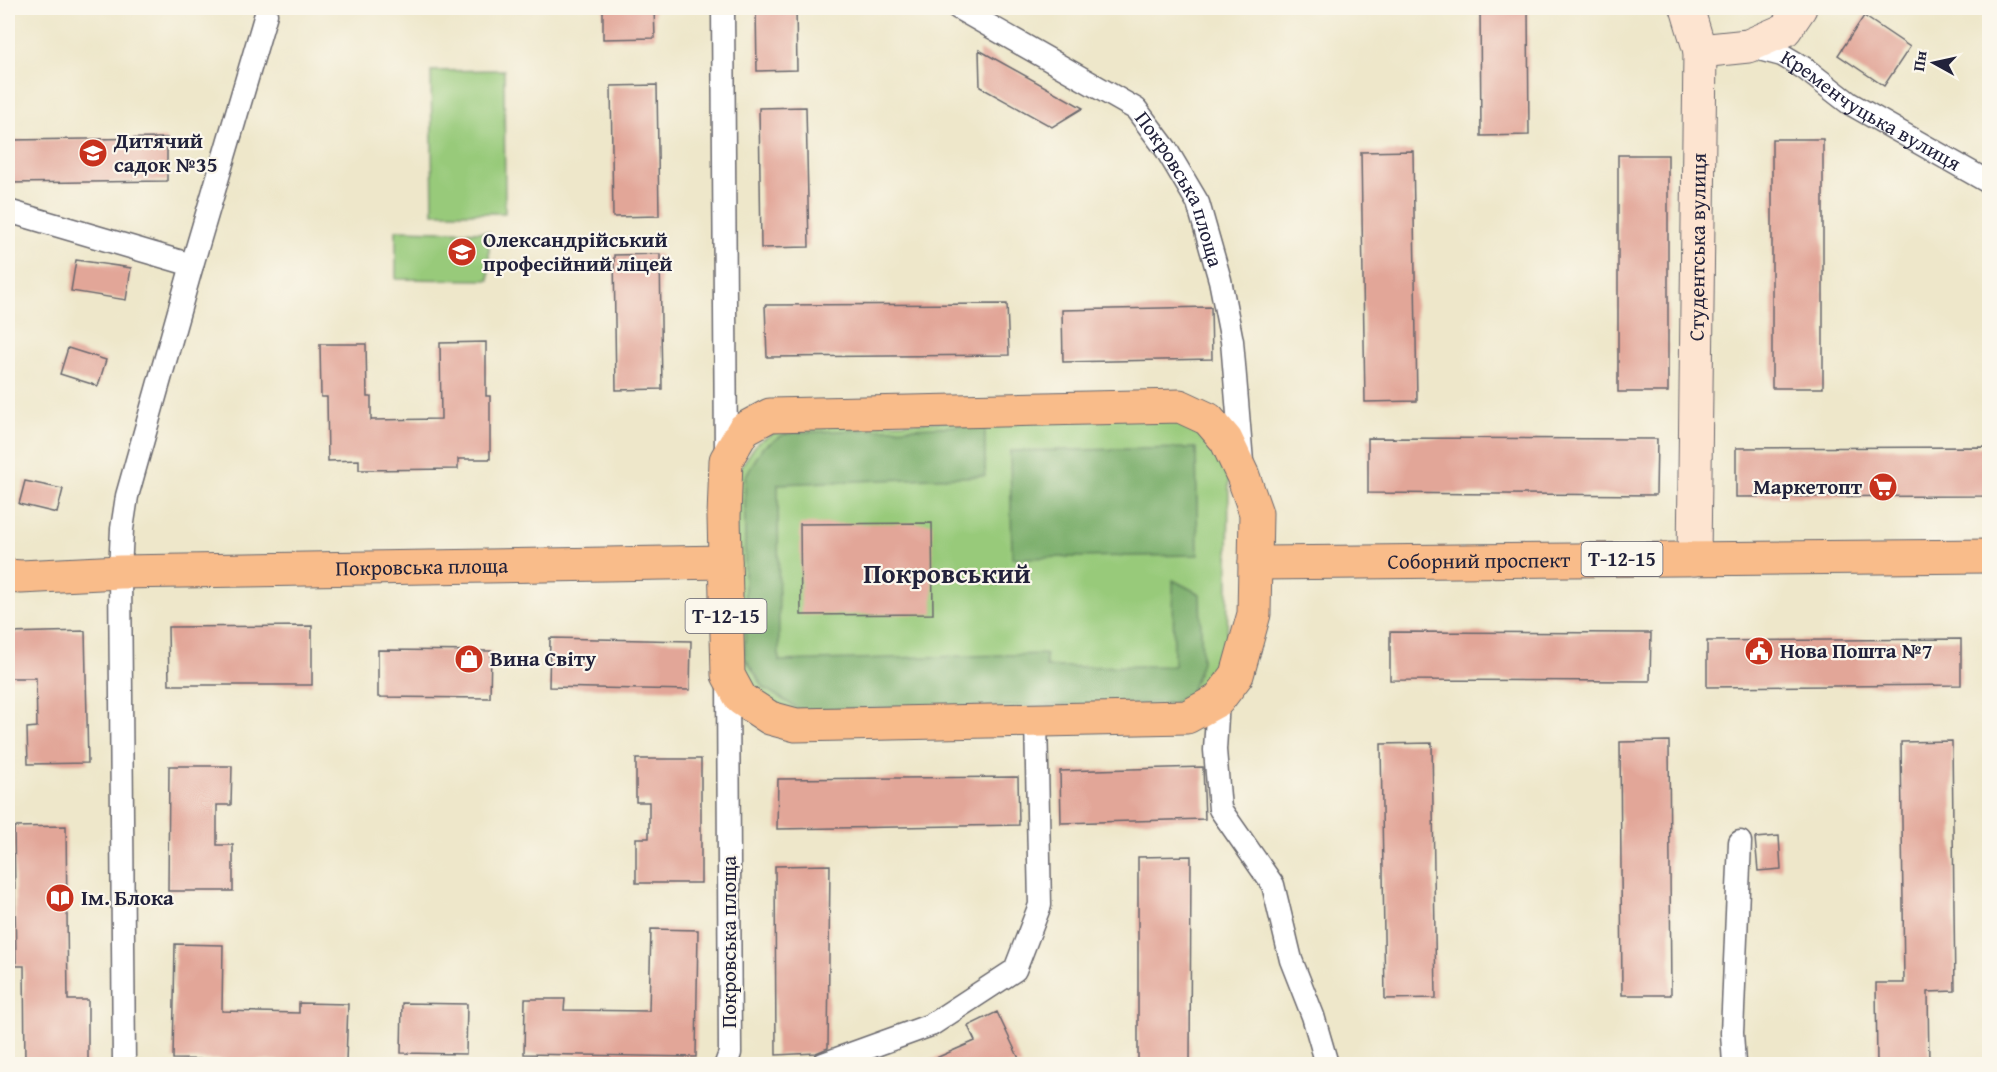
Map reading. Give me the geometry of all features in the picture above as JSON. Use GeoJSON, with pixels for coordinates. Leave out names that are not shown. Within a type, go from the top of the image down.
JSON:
{"type":"FeatureCollection","features":[{"type":"Feature","properties":{"kind":"highway","name":"Покровська площа"},"geometry":{"type":"LineString","coordinates":[[1180,406],[1208,419],[1226,440],[1243,476],[1256,513],[1254,614],[1236,675],[1218,700],[1187,717],[796,725],[770,718],[741,699],[728,675],[724,517],[726,460],[744,429],[770,416],[1180,406]]}},
{"type":"Feature","properties":{"kind":"highway","name":"Соборний проспект"},"geometry":{"type":"LineString","coordinates":[[1255,563],[1989,556]]}},
{"type":"Feature","properties":{"kind":"highway","name":"Покровська площа"},"geometry":{"type":"LineString","coordinates":[[8,576],[120,572],[725,562]]}},
{"type":"Feature","properties":{"kind":"street","name":"Покровська площа"},"geometry":{"type":"LineString","coordinates":[[723,8],[726,460]]}},
{"type":"Feature","properties":{"kind":"street","name":"Покровська площа"},"geometry":{"type":"LineString","coordinates":[[958,8],[1136,109],[1166,149],[1198,203],[1220,280],[1232,340],[1243,476]]}},
{"type":"Feature","properties":{"kind":"street"},"geometry":{"type":"LineString","coordinates":[[1687,8],[1700,51],[1748,46],[1785,30],[1800,8]]}},
{"type":"Feature","properties":{"kind":"street"},"geometry":{"type":"LineString","coordinates":[[124,1065],[120,572],[122,529],[127,496],[192,265],[269,10]]}},
{"type":"Feature","properties":{"kind":"street","name":"Кременчуцька вулиця"},"geometry":{"type":"LineString","coordinates":[[1748,46],[1782,55],[1804,68],[1850,103],[1989,183]]}},
{"type":"Feature","properties":{"kind":"street","name":"Студентська вулиця"},"geometry":{"type":"LineString","coordinates":[[1694,559],[1700,51]]}},
{"type":"Feature","properties":{"kind":"street"},"geometry":{"type":"LineString","coordinates":[[8,211],[192,265]]}},
{"type":"Feature","properties":{"kind":"street","name":"Покровська площа"},"geometry":{"type":"LineString","coordinates":[[726,1065],[729,1053],[728,675]]}},
{"type":"Feature","properties":{"kind":"street"},"geometry":{"type":"LineString","coordinates":[[1218,700],[1215,750],[1220,809],[1273,885],[1291,960],[1313,1016],[1327,1065]]}},
{"type":"Feature","properties":{"kind":"street"},"geometry":{"type":"LineString","coordinates":[[823,1065],[930,1025],[1015,969],[1040,905],[1036,720]]}},
{"type":"Feature","properties":{"kind":"street"},"geometry":{"type":"LineString","coordinates":[[1734,1065],[1732,1034],[1740,842]]}},
{"type":"Feature","properties":{"kind":"green space"},"geometry":{"type":"Polygon","coordinates":[[[504,70],[505,213],[433,213],[431,71],[504,70]]]}},
{"type":"Feature","properties":{"kind":"green space"},"geometry":{"type":"Polygon","coordinates":[[[396,230],[489,232],[489,280],[396,279],[396,230]]]}},
{"type":"Feature","properties":{"kind":"green space"},"geometry":{"type":"Polygon","coordinates":[[[1176,415],[1214,440],[1229,473],[1227,669],[1210,695],[1177,708],[798,713],[761,696],[737,665],[736,473],[758,442],[787,426],[1176,415]]]}},
{"type":"Feature","properties":{"kind":"green space"},"geometry":{"type":"Polygon","coordinates":[[[985,425],[985,476],[778,484],[779,661],[1046,654],[1046,667],[1174,666],[1173,580],[1200,594],[1202,662],[1190,695],[1172,703],[800,710],[764,688],[745,658],[745,477],[762,448],[786,433],[985,425]]]}},
{"type":"Feature","properties":{"kind":"green space"},"geometry":{"type":"Polygon","coordinates":[[[1196,448],[1198,555],[1012,558],[1010,451],[1196,448]]]}},
{"type":"Feature","properties":{"kind":"building"},"geometry":{"type":"Polygon","coordinates":[[[603,8],[654,8],[655,38],[603,39],[603,8]]]}},
{"type":"Feature","properties":{"kind":"building"},"geometry":{"type":"Polygon","coordinates":[[[756,8],[796,8],[797,70],[757,71],[756,8]]]}},
{"type":"Feature","properties":{"kind":"building"},"geometry":{"type":"Polygon","coordinates":[[[1480,8],[1528,8],[1529,135],[1481,136],[1480,8]]]}},
{"type":"Feature","properties":{"kind":"building"},"geometry":{"type":"Polygon","coordinates":[[[1864,16],[1910,47],[1884,86],[1838,55],[1864,16]]]}},
{"type":"Feature","properties":{"kind":"building"},"geometry":{"type":"Polygon","coordinates":[[[979,50],[1083,108],[1052,127],[980,87],[979,50]]]}},
{"type":"Feature","properties":{"kind":"building"},"geometry":{"type":"Polygon","coordinates":[[[657,85],[659,216],[613,217],[611,86],[657,85]]]}},
{"type":"Feature","properties":{"kind":"building"},"geometry":{"type":"Polygon","coordinates":[[[806,107],[809,247],[761,248],[759,108],[806,107]]]}},
{"type":"Feature","properties":{"kind":"building"},"geometry":{"type":"Polygon","coordinates":[[[167,138],[167,181],[8,183],[8,140],[167,138]]]}},
{"type":"Feature","properties":{"kind":"building"},"geometry":{"type":"Polygon","coordinates":[[[1772,139],[1823,139],[1823,388],[1772,388],[1772,139]]]}},
{"type":"Feature","properties":{"kind":"building"},"geometry":{"type":"Polygon","coordinates":[[[1413,151],[1417,401],[1365,402],[1361,152],[1413,151]]]}},
{"type":"Feature","properties":{"kind":"building"},"geometry":{"type":"Polygon","coordinates":[[[1618,155],[1668,155],[1668,392],[1618,392],[1618,155]]]}},
{"type":"Feature","properties":{"kind":"building"},"geometry":{"type":"Polygon","coordinates":[[[660,254],[662,389],[616,390],[614,255],[660,254]]]}},
{"type":"Feature","properties":{"kind":"building"},"geometry":{"type":"Polygon","coordinates":[[[76,260],[131,268],[126,300],[71,291],[76,260]]]}},
{"type":"Feature","properties":{"kind":"building"},"geometry":{"type":"Polygon","coordinates":[[[1007,304],[1009,355],[767,357],[765,305],[1007,304]]]}},
{"type":"Feature","properties":{"kind":"building"},"geometry":{"type":"Polygon","coordinates":[[[1211,307],[1212,359],[1063,362],[1062,310],[1211,307]]]}},
{"type":"Feature","properties":{"kind":"building"},"geometry":{"type":"Polygon","coordinates":[[[486,342],[486,396],[490,396],[490,459],[458,459],[458,469],[359,470],[359,460],[328,461],[327,397],[321,397],[320,344],[366,344],[367,397],[371,397],[371,420],[441,419],[440,343],[486,342]]]}},
{"type":"Feature","properties":{"kind":"building"},"geometry":{"type":"Polygon","coordinates":[[[68,348],[106,360],[98,386],[60,374],[68,348]]]}},
{"type":"Feature","properties":{"kind":"building"},"geometry":{"type":"Polygon","coordinates":[[[1368,438],[1657,439],[1656,495],[1368,493],[1368,438]]]}},
{"type":"Feature","properties":{"kind":"building"},"geometry":{"type":"Polygon","coordinates":[[[1989,447],[1989,496],[1736,497],[1736,448],[1989,447]]]}},
{"type":"Feature","properties":{"kind":"building"},"geometry":{"type":"Polygon","coordinates":[[[25,481],[63,489],[57,513],[19,504],[25,481]]]}},
{"type":"Feature","properties":{"kind":"building"},"geometry":{"type":"Polygon","coordinates":[[[932,523],[933,614],[801,615],[800,524],[932,523]]]}},
{"type":"Feature","properties":{"kind":"building"},"geometry":{"type":"Polygon","coordinates":[[[312,626],[312,685],[169,685],[168,627],[312,626]]]}},
{"type":"Feature","properties":{"kind":"building"},"geometry":{"type":"Polygon","coordinates":[[[85,631],[88,763],[28,764],[27,728],[37,727],[36,678],[8,678],[8,633],[85,631]]]}},
{"type":"Feature","properties":{"kind":"building"},"geometry":{"type":"Polygon","coordinates":[[[1390,632],[1651,633],[1650,681],[1390,680],[1390,632]]]}},
{"type":"Feature","properties":{"kind":"building"},"geometry":{"type":"Polygon","coordinates":[[[550,638],[691,641],[690,690],[549,687],[550,638]]]}},
{"type":"Feature","properties":{"kind":"building"},"geometry":{"type":"Polygon","coordinates":[[[1961,639],[1961,685],[1707,687],[1707,641],[1961,639]]]}},
{"type":"Feature","properties":{"kind":"building"},"geometry":{"type":"Polygon","coordinates":[[[378,650],[491,651],[490,698],[378,697],[378,650]]]}},
{"type":"Feature","properties":{"kind":"building"},"geometry":{"type":"Polygon","coordinates":[[[1669,741],[1671,995],[1622,995],[1620,742],[1669,741]]]}},
{"type":"Feature","properties":{"kind":"building"},"geometry":{"type":"Polygon","coordinates":[[[1952,741],[1955,991],[1928,992],[1929,1065],[1877,1065],[1876,983],[1904,983],[1901,742],[1952,741]]]}},
{"type":"Feature","properties":{"kind":"building"},"geometry":{"type":"Polygon","coordinates":[[[1432,743],[1436,998],[1385,999],[1381,744],[1432,743]]]}},
{"type":"Feature","properties":{"kind":"building"},"geometry":{"type":"Polygon","coordinates":[[[636,759],[701,759],[701,883],[636,883],[636,838],[649,838],[649,802],[636,802],[636,759]]]}},
{"type":"Feature","properties":{"kind":"building"},"geometry":{"type":"Polygon","coordinates":[[[169,766],[232,766],[231,805],[217,805],[217,845],[233,845],[233,891],[168,891],[169,766]]]}},
{"type":"Feature","properties":{"kind":"building"},"geometry":{"type":"Polygon","coordinates":[[[1203,767],[1205,819],[1061,823],[1060,771],[1203,767]]]}},
{"type":"Feature","properties":{"kind":"building"},"geometry":{"type":"Polygon","coordinates":[[[1018,777],[1019,825],[777,829],[778,779],[1018,777]]]}},
{"type":"Feature","properties":{"kind":"building"},"geometry":{"type":"Polygon","coordinates":[[[66,826],[68,1000],[88,1000],[88,1065],[25,1065],[24,966],[16,966],[14,827],[66,826]]]}},
{"type":"Feature","properties":{"kind":"building"},"geometry":{"type":"Polygon","coordinates":[[[1779,836],[1781,869],[1758,871],[1755,838],[1779,836]]]}},
{"type":"Feature","properties":{"kind":"building"},"geometry":{"type":"Polygon","coordinates":[[[1191,856],[1190,1065],[1138,1065],[1138,857],[1191,856]]]}},
{"type":"Feature","properties":{"kind":"building"},"geometry":{"type":"Polygon","coordinates":[[[830,865],[828,1048],[816,1053],[776,1055],[775,866],[830,865]]]}},
{"type":"Feature","properties":{"kind":"building"},"geometry":{"type":"Polygon","coordinates":[[[651,929],[698,930],[696,1057],[524,1054],[525,999],[565,999],[564,1010],[649,1011],[651,929]]]}},
{"type":"Feature","properties":{"kind":"building"},"geometry":{"type":"Polygon","coordinates":[[[175,944],[223,945],[222,1011],[299,1013],[299,1003],[348,1004],[346,1062],[173,1059],[175,944]]]}},
{"type":"Feature","properties":{"kind":"building"},"geometry":{"type":"Polygon","coordinates":[[[402,1003],[467,1004],[466,1054],[401,1053],[402,1003]]]}},
{"type":"Feature","properties":{"kind":"building"},"geometry":{"type":"Polygon","coordinates":[[[997,1012],[1022,1065],[920,1065],[975,1041],[968,1026],[997,1012]]]}},
{"type":"Feature","properties":{"kind":"place","name":"Дитячий садок №35"},"geometry":{"type":"Point","coordinates":[93,153]}},
{"type":"Feature","properties":{"kind":"place","name":"Олександрійський професійний ліцей"},"geometry":{"type":"Point","coordinates":[462,252]}},
{"type":"Feature","properties":{"kind":"place","name":"Маркетопт"},"geometry":{"type":"Point","coordinates":[1883,487]}},
{"type":"Feature","properties":{"kind":"place","name":"Нова Пошта №7"},"geometry":{"type":"Point","coordinates":[1759,651]}},
{"type":"Feature","properties":{"kind":"place","name":"Вина Світу"},"geometry":{"type":"Point","coordinates":[469,659]}},
{"type":"Feature","properties":{"kind":"place","name":"Ім. Блока"},"geometry":{"type":"Point","coordinates":[60,898]}},
{"type":"Feature","properties":{"kind":"district","name":"Покровський"},"geometry":{"type":"Point","coordinates":[947,574]}}]}
